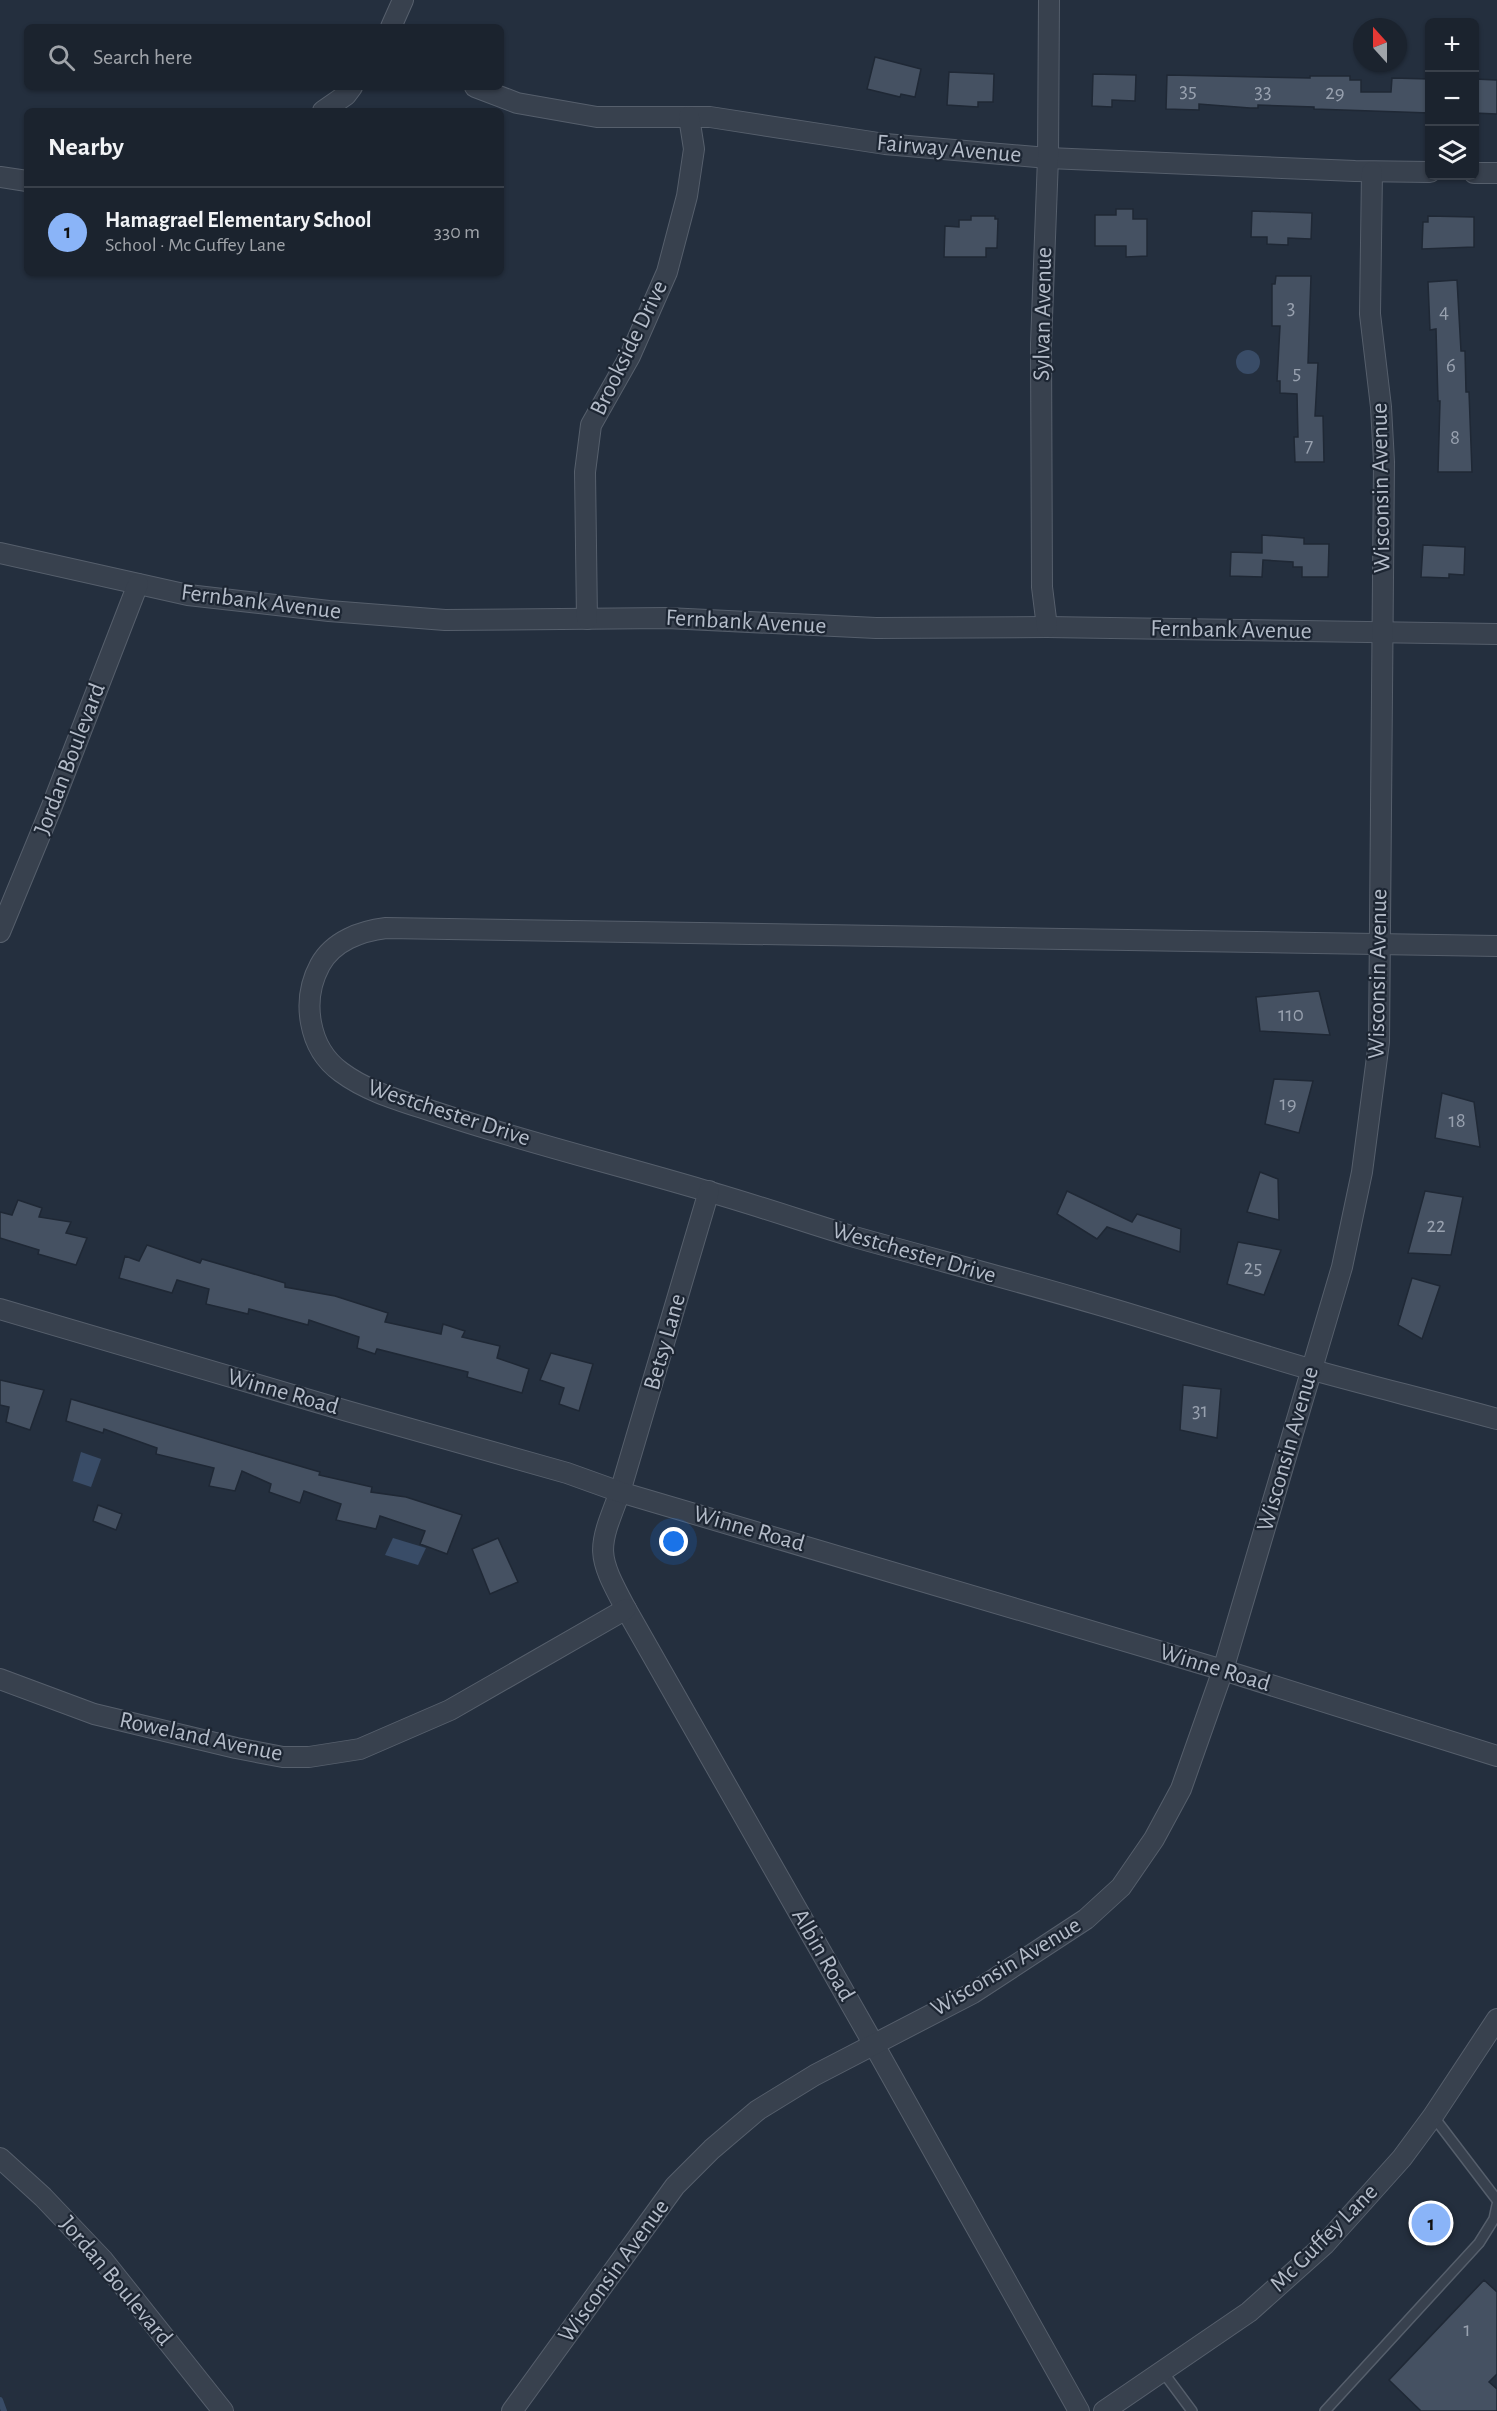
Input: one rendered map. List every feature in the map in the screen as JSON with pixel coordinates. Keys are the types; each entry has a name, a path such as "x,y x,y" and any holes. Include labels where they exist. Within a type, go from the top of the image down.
{"street":[{"path":"392,24 403,0"},
{"name":"Sylvan Avenue","path":"1047,627 1042,587 1041,344 1048,158 1049,0"},
{"path":"327,108 350,90"},
{"name":"Fairway Avenue","path":"483,90 517,103 597,117 710,117 885,144 1048,158 1372,172 1425,172"},
{"name":"Brookside Drive","path":"587,619 585,472 591,425 630,356 667,272 689,184 693,149 688,117"},
{"name":"Wisconsin Avenue","path":"512,2411 675,2186 712,2149 758,2110 873,2043 973,1993 1086,1919 1121,1887 1154,1839 1181,1789 1223,1670 1342,1266 1362,1172 1379,1042 1384,462 1381,407 1370,314 1372,172"},
{"path":"1479,173 1497,173"},
{"path":"0,177 24,181"},
{"name":"Fernbank Avenue","path":"0,553 188,595 329,611 445,620 668,618 876,628 1047,627 1497,634"},
{"name":"Jordan Boulevard","path":"0,932 52,806 138,584"},
{"name":"Westchester Drive","path":"1380,946 386,928 366,931 348,938 328,955 320,965 309,997 309,1012 313,1035 330,1064 354,1081 379,1093 473,1125 709,1191 848,1235 1096,1304 1312,1370 1497,1419"},
{"path":"1380,946 1497,946"},
{"name":"Betsy Lane","path":"621,1492 709,1191"},
{"name":"Winne Road","path":"0,1309 567,1473 621,1492 1223,1670 1497,1756"},
{"name":"Albin Road","path":"621,1492 605,1533 601,1554 608,1574 1079,2411"},
{"name":"Roweland Avenue","path":"0,1678 94,1714 236,1748 283,1757 309,1756 360,1749 450,1710 626,1609"},
{"name":"Mc Guffey Lane","path":"1104,2411 1249,2312 1325,2244 1402,2158 1433,2116 1497,2019"},
{"name":"Jordan Boulevard","path":"0,2158 43,2197 103,2260 223,2411"}],"lane":[{"path":"1433,2116 1497,2200"},
{"path":"1325,2411 1479,2243 1494,2219 1497,2205"},
{"path":"1162,2372 1192,2411"}],"water":[{"path":"1248,350 1257,353 1260,362 1257,371 1248,374 1239,371 1236,362 1239,353"},
{"path":"81,1452 101,1459 91,1487 73,1481"},
{"path":"393,1538 426,1548 418,1565 385,1555"}],"building":[{"path":"875,57 921,69 915,97 901,94 900,97 867,89"},
{"path":"949,72 994,74 993,102 978,102 978,107 947,105"},
{"path":"1093,74 1136,75 1135,101 1112,100 1112,107 1092,106"},
{"path":"1167,75 1310,78 1310,76 1350,76 1350,80 1361,80 1361,92 1391,92 1392,78 1425,79 1425,113 1258,105 1258,108 1250,108 1199,104 1199,110 1166,109"},
{"path":"1479,79 1497,80 1497,114 1479,113"},
{"path":"1116,209 1133,209 1133,219 1147,219 1147,256 1126,257 1126,246 1095,246 1095,215 1116,215"},
{"path":"1252,211 1312,213 1311,239 1288,238 1288,245 1267,244 1267,237 1251,237"},
{"path":"971,216 995,216 995,219 998,219 997,248 986,248 986,257 944,257 945,226 959,227 959,220 971,220"},
{"path":"1428,216 1474,217 1474,247 1422,249 1423,222 1428,222"},
{"path":"1276,276 1311,276 1308,363 1318,363 1315,416 1323,416 1324,462 1295,462 1294,437 1298,437 1297,394 1280,393 1280,381 1277,381 1280,326 1272,326 1272,284 1275,284"},
{"path":"1457,280 1461,351 1465,351 1466,392 1469,392 1472,472 1438,472 1440,401 1438,401 1436,329 1430,330 1428,282"},
{"path":"1262,535 1304,538 1304,544 1329,544 1328,577 1302,577 1302,567 1293,567 1293,562 1263,560 1262,577 1230,576 1231,552 1262,553"},
{"path":"1423,545 1465,547 1464,575 1449,574 1449,578 1421,577"},
{"path":"1319,991 1330,1035 1260,1031 1256,997"},
{"path":"1274,1079 1313,1081 1299,1133 1265,1124"},
{"path":"1442,1093 1474,1102 1480,1147 1435,1138"},
{"path":"1260,1172 1278,1179 1279,1220 1247,1212"},
{"path":"1067,1191 1132,1222 1137,1214 1181,1229 1180,1252 1107,1227 1097,1239 1057,1214"},
{"path":"1425,1191 1463,1197 1451,1255 1408,1253"},
{"path":"18,1200 42,1208 39,1217 71,1222 66,1233 87,1238 76,1265 38,1254 39,1250 0,1238 0,1212 12,1215"},
{"path":"1238,1242 1281,1250 1264,1295 1227,1284"},
{"path":"147,1245 200,1263 202,1259 285,1283 285,1287 335,1296 388,1313 385,1322 441,1334 443,1324 465,1331 462,1337 500,1346 497,1358 529,1369 522,1393 467,1377 468,1372 377,1349 375,1354 357,1348 359,1337 309,1320 308,1325 249,1309 248,1314 206,1304 209,1289 177,1280 172,1293 119,1278 125,1256 139,1261"},
{"path":"1412,1278 1440,1286 1422,1339 1398,1325"},
{"path":"551,1353 593,1364 579,1411 559,1404 564,1388 540,1380"},
{"path":"0,1380 44,1390 30,1430 6,1422 9,1407 0,1405"},
{"path":"1183,1385 1221,1389 1217,1438 1180,1430"},
{"path":"71,1399 320,1472 319,1475 372,1487 371,1492 406,1497 462,1515 447,1554 420,1544 425,1531 380,1516 376,1529 336,1520 341,1504 304,1491 300,1503 269,1492 271,1484 242,1471 235,1491 209,1486 214,1468 156,1454 157,1448 104,1429 103,1433 66,1421"},
{"path":"98,1505 122,1514 116,1530 93,1521"},
{"path":"498,1538 518,1582 490,1594 472,1549"},
{"path":"1484,2280 1497,2292 1497,2374 1489,2382 1497,2389 1497,2411 1421,2411 1389,2380"}],"waterway":[{"path":"0,2400 4,2411"}],"place":[{"name":"Hamagrael Elementary School","path":"1431,2223"}]}
